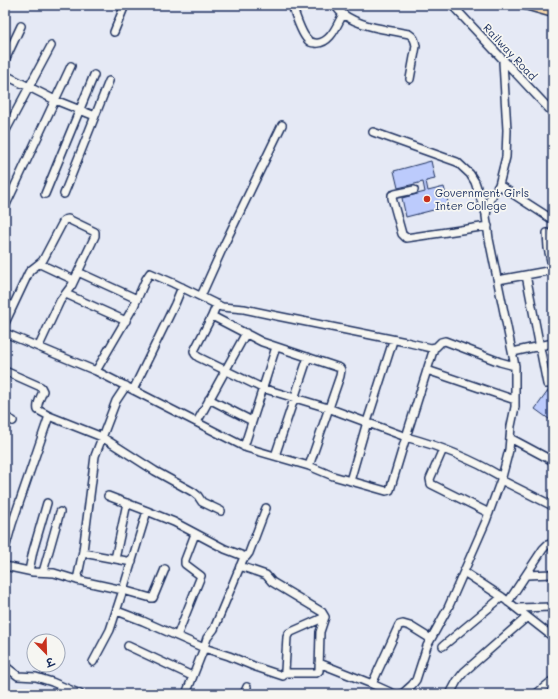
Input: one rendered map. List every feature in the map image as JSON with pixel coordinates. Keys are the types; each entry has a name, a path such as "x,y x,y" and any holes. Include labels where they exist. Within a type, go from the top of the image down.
{"main road":[{"path":"525,5 553,13"}],"street":[{"path":"114,32 125,5"},
{"path":"292,5 306,39 310,43 325,41 332,35 343,14"},
{"path":"335,5 343,14 361,22 409,34 413,37 416,41 416,46 410,79"},
{"name":"Railway Road","path":"452,5 553,114"},
{"path":"5,60 21,26"},
{"path":"5,132 30,88 51,46"},
{"path":"486,216 490,199 499,186 506,157 507,130 504,62"},
{"path":"5,207 71,66"},
{"path":"5,75 55,100 95,116"},
{"path":"45,194 78,110 94,76"},
{"path":"64,194 109,81"},
{"path":"201,296 282,125"},
{"path":"373,132 450,159 463,166 475,182 486,216 515,366 515,400 509,450 502,479 464,572 448,608 431,639 416,680 404,692"},
{"path":"499,186 550,218"},
{"path":"414,190 395,194 392,198 402,234 406,238 488,226"},
{"path":"5,323 29,272 40,264 64,220 68,219 96,233 74,280 60,301 39,346"},
{"path":"498,280 553,270 548,248 547,233"},
{"path":"40,264 74,280"},
{"path":"78,272 137,299"},
{"path":"96,371 126,321 150,273 222,307 244,309 434,348"},
{"path":"526,275 547,384"},
{"path":"133,390 176,304 182,287"},
{"path":"66,294 126,321"},
{"path":"217,304 195,347 195,354 198,357 262,388 328,408 406,437 427,442 486,468 502,479 553,506"},
{"path":"212,316 276,347 338,367 341,370 309,466"},
{"path":"5,333 96,371 244,446 386,492 392,485 434,348 441,342 445,341 500,362 515,366"},
{"path":"197,422 246,333"},
{"path":"513,352 553,343"},
{"path":"350,481 392,344"},
{"path":"244,446 276,347"},
{"path":"275,456 308,357"},
{"path":"427,370 515,400"},
{"path":"5,372 41,387 43,390 37,405 38,410 49,416 102,437 155,471 193,492 202,502 221,511"},
{"path":"77,580 83,553 95,456 116,401 126,386"},
{"path":"209,399 252,421"},
{"path":"5,549 12,524 49,416"},
{"path":"5,417 13,421"},
{"path":"510,438 553,461"},
{"path":"443,449 430,479 431,484 489,513"},
{"path":"108,496 174,522 195,534 244,557"},
{"path":"29,571 47,503"},
{"path":"116,559 127,503"},
{"path":"186,694 208,638 214,629 244,557 247,557 249,553 266,508"},
{"path":"93,662 104,643 117,611 147,511"},
{"path":"43,572 60,512"},
{"path":"177,636 201,576 185,564 185,560 195,534"},
{"path":"508,602 543,549 547,545 553,543"},
{"path":"83,553 132,562"},
{"path":"5,566 29,571 54,573 151,598 153,598 165,569"},
{"path":"240,566 268,576 272,582 322,612 325,617"},
{"path":"464,572 502,596 553,637"},
{"path":"526,575 553,574"},
{"path":"443,646 502,596"},
{"path":"516,608 553,607"},
{"path":"117,611 204,648 281,676 285,673 316,673 319,671 320,632 325,617"},
{"path":"285,673 287,637 289,633 325,617"},
{"path":"450,694 457,680 464,672 528,617"},
{"path":"372,684 400,624 410,626 431,639"},
{"path":"128,646 192,676"},
{"path":"319,662 394,694"},
{"path":"5,666 18,676 36,677 80,694"},
{"path":"536,694 553,680"},
{"path":"244,694 247,687"},
{"path":"404,692 414,694"}],"building":[{"path":"431,161 435,179 426,181 428,191 444,187 449,206 406,217 402,198 425,192 423,182 398,188 394,171"},
{"path":"553,384 553,422 535,409"}],"place":[{"name":"Government Girls Inter College","path":"427,199"}]}
